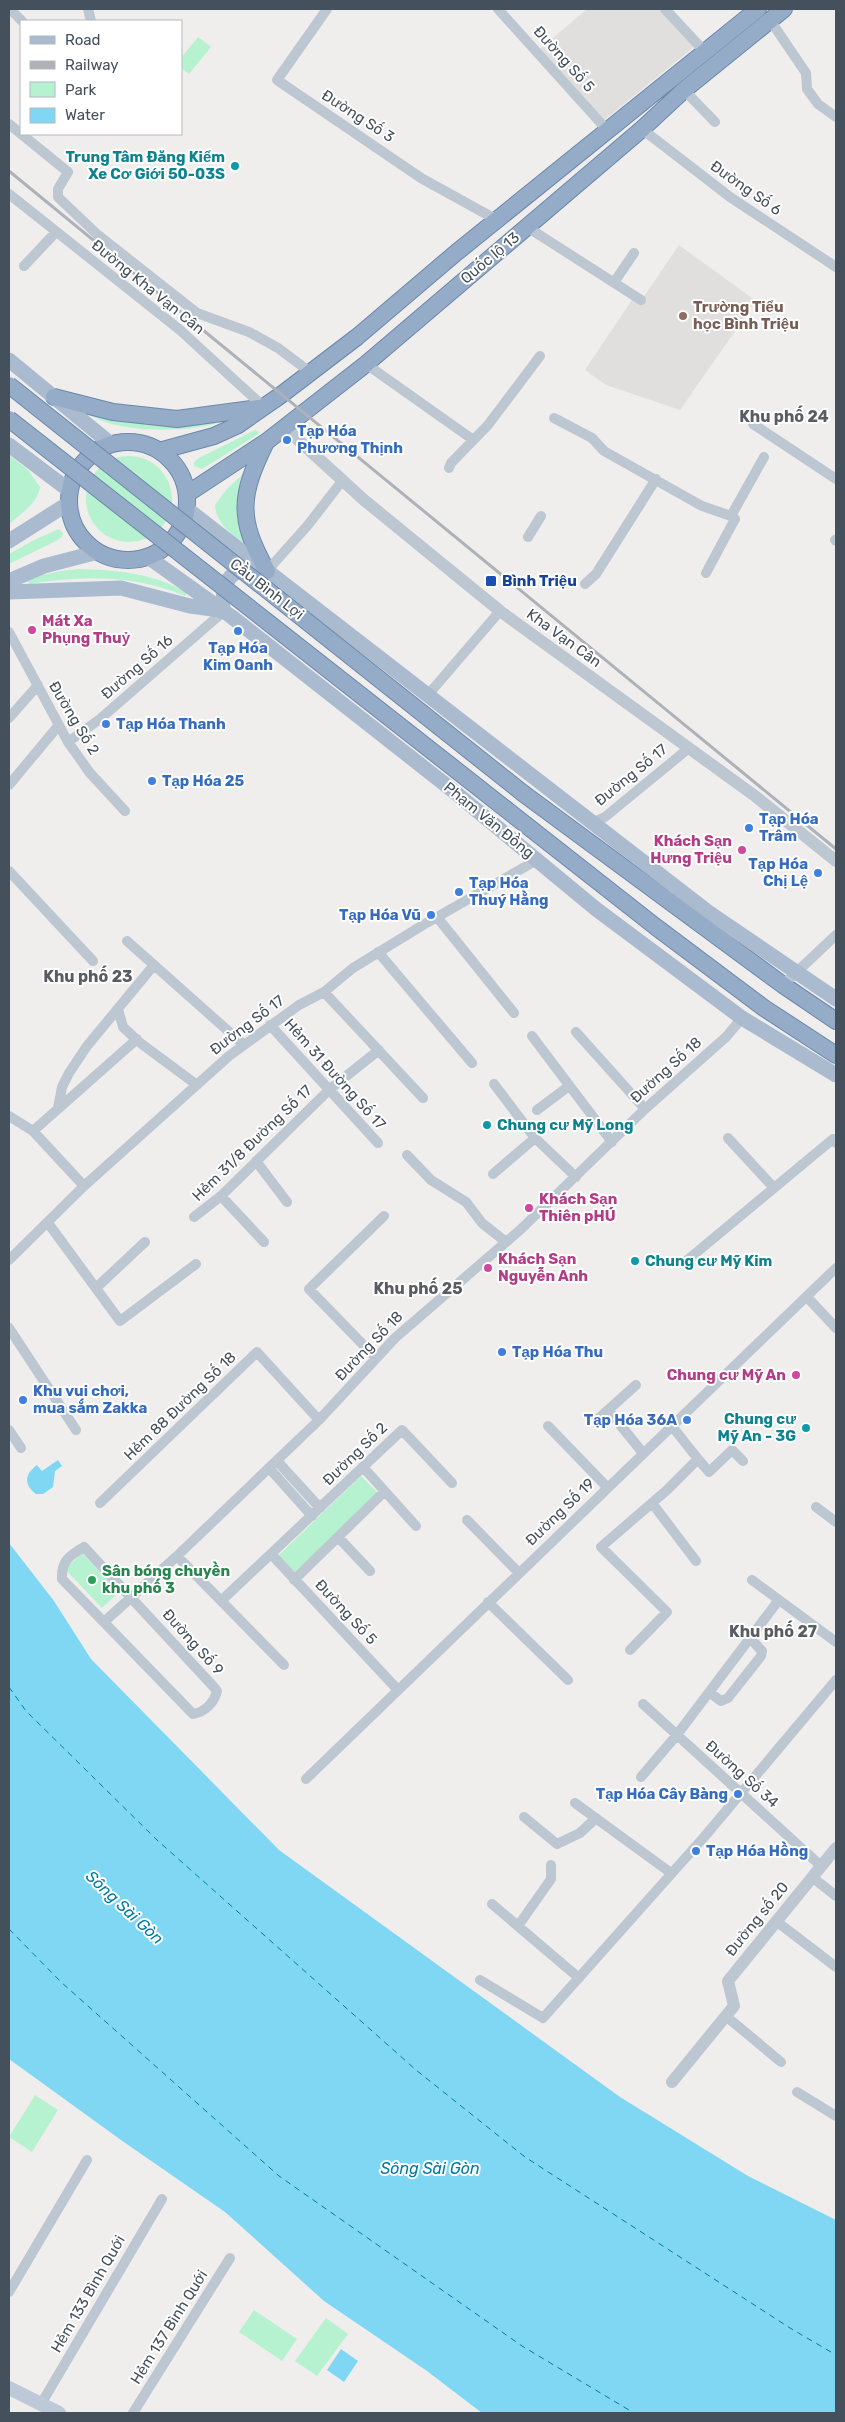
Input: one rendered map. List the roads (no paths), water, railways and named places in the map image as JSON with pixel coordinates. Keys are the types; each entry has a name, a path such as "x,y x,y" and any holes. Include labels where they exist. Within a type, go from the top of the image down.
{"highway":[{"name":"Quốc lộ 13","path":"159,451 214,436 238,425 264,407 357,337 497,220 705,52 764,14 784,9"},
{"name":"Quốc lộ 13","path":"187,502 366,364 642,129 764,14"},
{"name":"Cầu Bình Lợi","path":"9,385 576,834"},
{"path":"54,397 113,412 177,419 264,407"},
{"name":"Cầu Bình Lợi","path":"9,419 508,810"},
{"path":"128,442 144,444 159,451 178,470 187,502 178,533 160,551 148,557 128,560 114,558 98,552 83,539 73,522 70,497 75,476 84,462 96,451 111,444 128,442"},
{"path":"266,442 248,483 245,500 247,526 255,550 267,571"},
{"name":"Phạm Văn Đồng","path":"508,810 764,1008 836,1055"},
{"path":"576,834 783,985 836,1021"}],"main road":[{"path":"9,360 111,444"},
{"path":"9,445 70,497 9,541"},
{"path":"187,502 267,571 591,823 708,912 836,999"},
{"path":"9,580 44,566 98,552"},
{"name":"Phạm Văn Đồng","path":"148,557 222,611 451,788 596,909 742,1018 836,1075"},
{"path":"9,592 121,588 190,606 222,611 223,592 227,580 232,574 247,569 267,571"},
{"path":"576,834 591,823"},
{"path":"537,860 557,849"},
{"path":"9,2388 59,2413"}],"street":[{"path":"10,9 21,20"},
{"name":"Đường Số 3","path":"327,9 277,80 421,178 497,220"},
{"name":"Đường Số 5","path":"498,9 607,130"},
{"path":"665,9 705,52"},
{"path":"764,14 806,73 808,89 818,104 836,118"},
{"path":"684,90 715,122"},
{"path":"9,124 20,133"},
{"name":"Đường Số 6","path":"642,129 730,197 836,267"},
{"path":"23,135 68,172 58,189 58,197 98,235 197,313 249,332 278,348 310,372"},
{"name":"Đường Kha Vạn Cân","path":"9,194 180,330 264,407"},
{"path":"527,227 641,300"},
{"path":"24,266 56,232"},
{"path":"615,282 634,252"},
{"path":"450,468 450,463 488,424 540,356"},
{"path":"366,364 472,439"},
{"path":"554,418 592,438 604,451 702,506 733,517"},
{"path":"753,424 836,480"},
{"name":"Kha Vạn Cân","path":"284,427 342,481 500,611 755,796 836,861"},
{"path":"706,573 764,457"},
{"path":"585,584 596,574 656,479"},
{"path":"267,571 342,481"},
{"path":"528,537 541,516"},
{"name":"Đường Số 16","path":"68,742 100,719 222,611"},
{"path":"427,696 500,611"},
{"name":"Đường Số 2","path":"9,632 68,742 90,773 125,811"},
{"path":"9,718 38,685"},
{"path":"9,785 59,725"},
{"name":"Đường Số 17","path":"591,823 605,817 689,748"},
{"name":"Đường Số 17","path":"9,1260 84,1186 197,1085 270,1025 324,992 353,968 378,952 537,860"},
{"path":"9,871 93,961"},
{"path":"437,917 514,1013"},
{"path":"783,985 836,935"},
{"path":"127,941 244,1045"},
{"path":"378,952 472,1063"},
{"path":"58,1108 62,1087 68,1072 86,1046 154,965"},
{"path":"324,992 423,1098"},
{"path":"118,1009 123,1026 137,1040 197,1085"},
{"name":"Đường Số 18","path":"104,1621 177,1556 277,1461 319,1420 395,1338 506,1242 645,1109 726,1037 742,1018"},
{"name":"Hẻm 31 Đường Số 17","path":"270,1025 378,1143"},
{"path":"576,1032 645,1109"},
{"path":"532,1036 612,1142"},
{"path":"33,1131 137,1040"},
{"name":"Hẻm 31/8 Đường Số 17","path":"194,1217 221,1196 330,1089 378,1050"},
{"path":"494,1084 536,1138 576,1177"},
{"path":"537,1110 569,1086"},
{"path":"9,1116 33,1131 84,1186"},
{"path":"493,1174 536,1138"},
{"path":"728,1138 774,1188"},
{"path":"686,1262 833,1139 836,1142"},
{"path":"407,1155 430,1180 466,1202 482,1223 506,1242"},
{"path":"256,1161 287,1202"},
{"path":"221,1196 264,1242"},
{"path":"376,1358 309,1289 384,1216"},
{"path":"48,1223 120,1321 196,1264"},
{"path":"96,1288 145,1242"},
{"name":"Đường Số 19","path":"306,1779 671,1425 836,1268"},
{"path":"807,1297 836,1328"},
{"path":"9,1328 76,1430"},
{"name":"Hẻm 88 Đường Số 18","path":"100,1503 257,1352 319,1420"},
{"path":"598,1419 636,1385"},
{"path":"609,1410 643,1453"},
{"path":"671,1425 708,1472 732,1450 743,1461"},
{"path":"548,1426 607,1487"},
{"path":"9,1430 20,1448"},
{"name":"Đường Số 2","path":"222,1600 272,1555 402,1430 452,1483"},
{"path":"630,1650 667,1612 601,1547 698,1460"},
{"name":"Đường Số 2","path":"277,1461 316,1512"},
{"path":"363,1467 416,1526"},
{"path":"269,1468 316,1512"},
{"path":"294,1580 384,1492"},
{"path":"652,1503 696,1561"},
{"path":"816,1507 836,1522"},
{"path":"467,1520 519,1572"},
{"path":"338,1537 370,1571"},
{"name":"Đường Số 9","path":"84,1547 132,1597 217,1691 214,1700 200,1713 193,1714 62,1578 62,1569 66,1559 84,1547"},
{"name":"Đường Số 5","path":"272,1555 398,1690"},
{"path":"177,1556 284,1665"},
{"path":"752,1580 836,1642"},
{"path":"641,1777 676,1736 778,1601"},
{"path":"488,1602 568,1680"},
{"path":"709,1692 721,1701 728,1698 755,1663 762,1651 750,1638"},
{"path":"480,1980 543,2018 742,1794 836,1680"},
{"name":"Đường Số 34","path":"643,1704 821,1866"},
{"path":"576,1803 671,1874"},
{"path":"524,1817 557,1844 580,1833 596,1818"},
{"name":"Đường số 20","path":"672,2082 727,2017 734,2006 728,1981 836,1848"},
{"path":"518,1926 550,1879 550,1865"},
{"path":"812,1877 836,1896"},
{"path":"492,1904 579,1978"},
{"path":"776,1921 836,1967"},
{"path":"727,2017 781,2062"},
{"path":"796,2092 836,2116"},
{"path":"9,2292 87,2160"},
{"name":"Hẻm 133 Bình Quới","path":"41,2404 162,2199"},
{"name":"Hẻm 137 Bình Quới","path":"133,2413 230,2258"}],"water":[{"path":"58,1460 62,1466 55,1471 53,1487 43,1494 36,1494 27,1483 28,1475 37,1465 42,1471"},
{"name":"Sông Sài Gòn","path":"9,1543 54,1601 91,1659 279,1850 620,2097 748,2176 836,2220 836,2413 482,2413 427,2371 324,2301 225,2212 9,2059"},
{"path":"341,2349 358,2361 344,2382 327,2370"}],"railway":[{"path":"9,171 836,849"}],"place":[{"name":"Trung Tâm Đăng Kiểm Xe Cơ Giới 50-03S","path":"235,166"},
{"name":"Trường Tiểu học Bình Triệu","path":"683,316"},
{"name":"Tạp Hóa Phương Thịnh","path":"287,440"},
{"name":"Bình Triệu","path":"491,581"},
{"name":"Mát Xa Phụng Thuỷ","path":"32,630"},
{"name":"Tạp Hóa Kim Oanh","path":"238,631"},
{"name":"Tạp Hóa Thanh","path":"106,724"},
{"name":"Tạp Hóa 25","path":"152,781"},
{"name":"Tạp Hóa Trâm","path":"749,828"},
{"name":"Khách Sạn Hưng Triệu","path":"742,850"},
{"name":"Tạp Hóa Chị Lệ","path":"818,873"},
{"name":"Tạp Hóa Thuý Hằng","path":"459,892"},
{"name":"Tạp Hóa Vũ","path":"431,915"},
{"name":"Chung cư Mỹ Long","path":"487,1125"},
{"name":"Khách Sạn Thiên pHÚ","path":"529,1208"},
{"name":"Chung cư Mỹ Kim","path":"635,1261"},
{"name":"Khách Sạn Nguyễn Anh","path":"488,1268"},
{"name":"Tạp Hóa Thu","path":"502,1352"},
{"name":"Chung cư Mỹ An","path":"796,1375"},
{"name":"Khu vui chơi, mua sắm Zakka","path":"23,1400"},
{"name":"Tạp Hóa 36A","path":"687,1420"},
{"name":"Chung cư Mỹ An - 3G","path":"806,1428"},
{"name":"Sân bóng chuyền khu phố 3","path":"92,1580"},
{"name":"Tạp Hóa Cây Bàng","path":"738,1794"},
{"name":"Tạp Hóa Hồng","path":"696,1851"}],"district":[{"name":"Khu phố 24","path":"784,416"},
{"name":"Khu phố 23","path":"88,976"},
{"name":"Khu phố 25","path":"418,1288"},
{"name":"Khu phố 27","path":"773,1631"}]}
